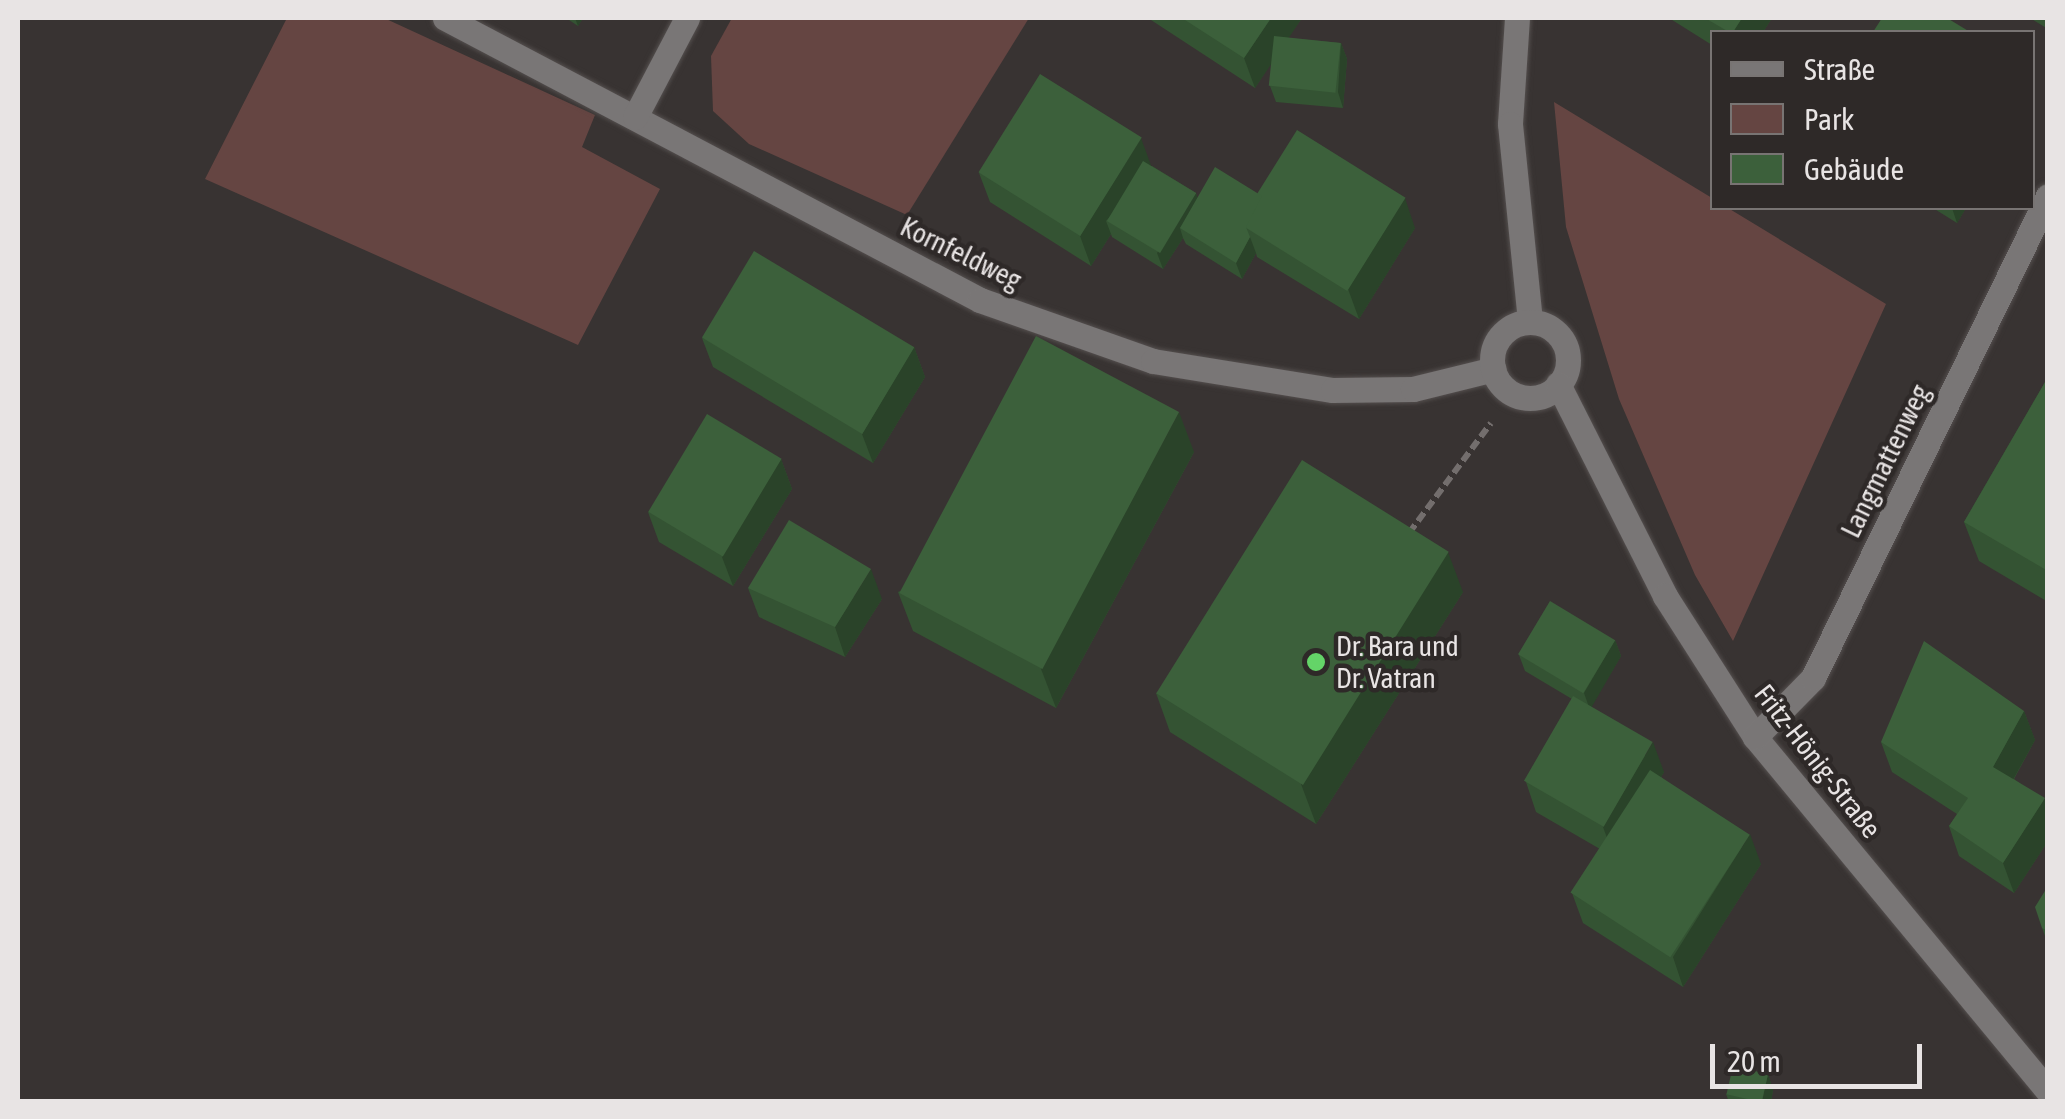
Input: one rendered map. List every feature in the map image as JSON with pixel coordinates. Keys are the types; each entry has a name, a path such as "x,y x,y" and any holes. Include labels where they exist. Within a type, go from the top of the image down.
{"street":[{"name":"Kornfeldweg","path":"445,18 980,300 1153,361 1333,390 1413,390 1494,369"},
{"path":"635,117 687,18"},
{"path":"1517,18 1510,124 1530,322"},
{"name":"Langmattenweg","path":"1755,738 1813,678 2048,196"},
{"path":"1530,322 1563,339 1568,363 1558,384 1537,397 1513,394 1494,369 1498,338 1530,322"},
{"name":"Fritz-Hönig-Straße","path":"1558,384 1665,596 1755,738 2048,1090"}],"path":[{"path":"1396,550 1513,394"}],"green space":[{"path":"287,18 384,18 595,115 582,147 660,189 578,345 205,179"},
{"path":"732,18 1029,18 907,215 749,144 713,111 711,56"},
{"path":"1554,102 1710,197 1710,210 1731,210 1886,304 1733,641 1695,575 1619,399 1566,227"}],"building":[{"path":"1182,18 1271,18 1244,58"},
{"path":"1705,18 1742,18 1734,30 1726,30"},
{"path":"1882,18 1947,18 1967,30 1874,30"},
{"path":"1274,36 1341,43 1335,93 1269,86"},
{"path":"1040,74 1142,138 1080,236 979,172"},
{"path":"1297,130 1406,198 1347,291 1239,223"},
{"path":"1143,161 1196,193 1160,253 1107,221"},
{"path":"1215,167 1262,196 1246,227 1250,237 1236,263 1180,228"},
{"path":"754,251 914,347 862,434 702,338"},
{"path":"1036,336 1179,412 1042,669 899,593"},
{"path":"2048,377 2048,571 1964,522"},
{"path":"707,414 782,459 723,557 648,512"},
{"name":"Dr. Bara und Dr. Vatran","path":"1302,460 1449,552 1303,785 1156,693"},
{"path":"789,520 871,569 835,627 748,588"},
{"path":"1550,601 1615,640 1583,693 1518,654"},
{"path":"1924,641 2024,711 1993,767 2045,798 2003,863 1949,826 1968,798 1881,742"},
{"path":"1573,696 1653,742 1604,827 1524,781"},
{"path":"1650,770 1750,835 1670,957 1570,892"},
{"path":"2048,886 2048,931 2042,928 2035,907"},
{"path":"1733,1066 1768,1074 1762,1102 1726,1094"}],"place":[{"name":"Dr. Bara und Dr. Vatran","path":"1316,662"}]}
